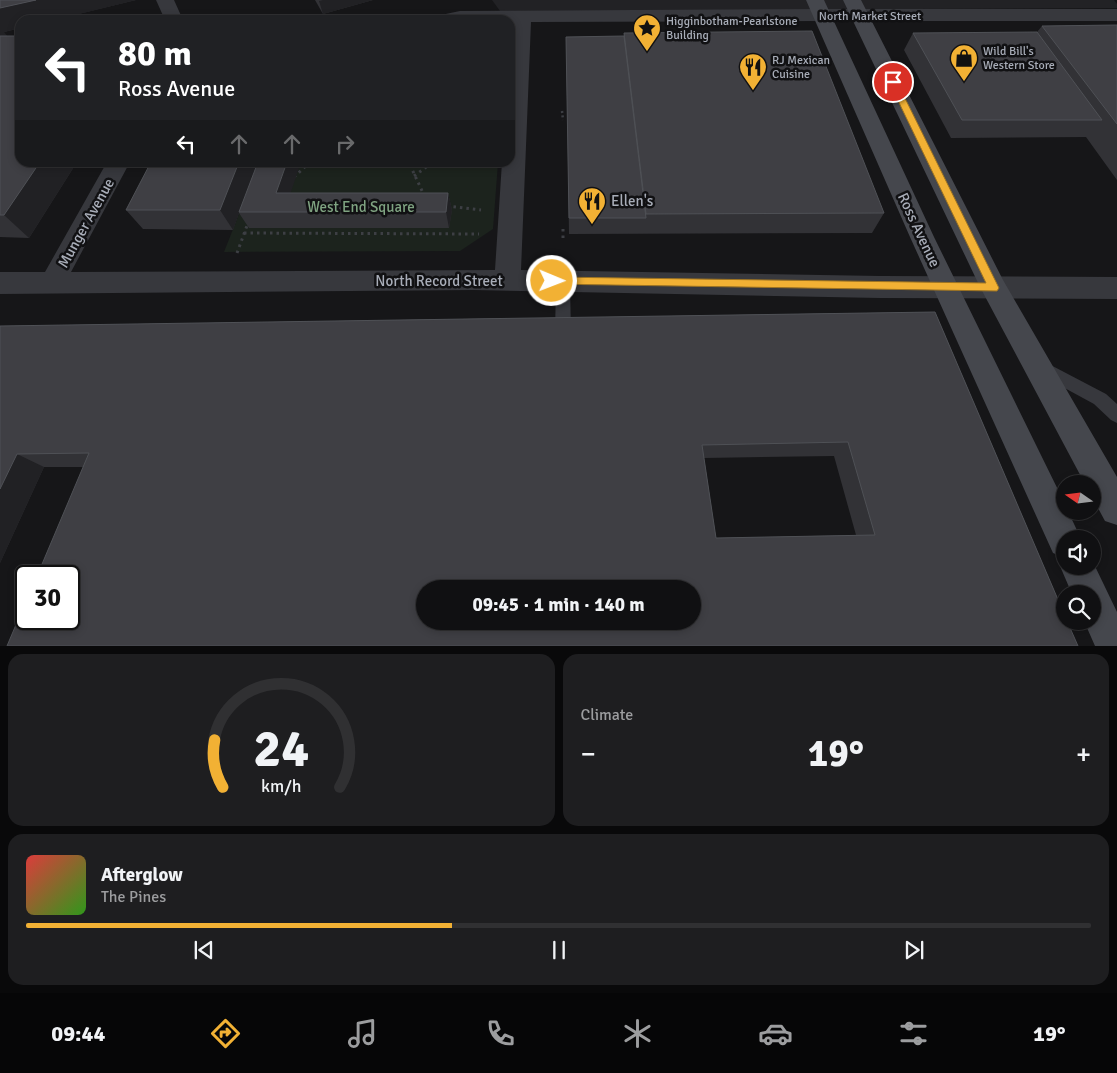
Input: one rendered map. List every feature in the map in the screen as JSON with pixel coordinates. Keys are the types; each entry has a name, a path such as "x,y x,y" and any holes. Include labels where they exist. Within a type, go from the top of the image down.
{"main road":[{"name":"Ross Avenue","path":"818,8 1060,530"},
{"path":"856,8 993,288 1117,509"},
{"path":"1101,618 1114,646"}],"street":[{"path":"165,0 172,15"},
{"name":"North Market Street","path":"515,16 818,8 1117,15"},
{"name":"North Market Street","path":"454,12 495,15"},
{"path":"515,140 522,17"},
{"name":"Munger Avenue","path":"52,283 116,167"},
{"path":"507,281 513,167"},
{"name":"North Record Street","path":"0,283 507,281 880,287 1117,288"}],"lane":[{"path":"563,282 563,335"},
{"path":"1036,365 1100,398 1117,415"}],"path":[{"path":"562,112 563,120"},
{"path":"291,182 305,167"},
{"path":"410,167 421,193 426,196"},
{"path":"414,176 427,167"},
{"path":"446,206 481,210"},
{"path":"236,255 250,218"},
{"path":"563,228 563,241"},
{"path":"244,234 479,234"}],"shaded area":[{"path":"492,0 1114,0 1117,8 500,11"}],"green space":[{"name":"West End Square","path":"257,167 498,167 493,229 460,251 224,252"}],"building":[{"path":"0,0 36,0 0,8"},
{"path":"1117,25 1117,124 1042,26"},
{"path":"812,31 884,213 646,214 624,33"},
{"path":"1037,32 1102,120 962,120 913,33"},
{"path":"0,36 15,36 15,167 37,167 4,215 0,215"},
{"path":"624,36 646,218 569,218 566,37"},
{"path":"148,167 237,167 220,210 126,210"},
{"path":"256,167 285,167 276,193 448,193 446,212 239,212"},
{"path":"935,312 1056,595 1056,630 1071,630 1078,646 7,646 15,627 15,630 80,630 80,565 42,565 89,453 17,454 0,489 0,326","holes":["848,442 875,535 716,538 702,445"]}],"place":[{"name":"Higginbotham-Pearlstone Building","path":"647,52"},
{"name":"Wild Bill's Western Store","path":"964,82"},
{"name":"RJ Mexican Cuisine","path":"753,91"},
{"name":"Ellen's","path":"592,225"}],"route":[{"path":"552,281 993,288 893,82"}]}
